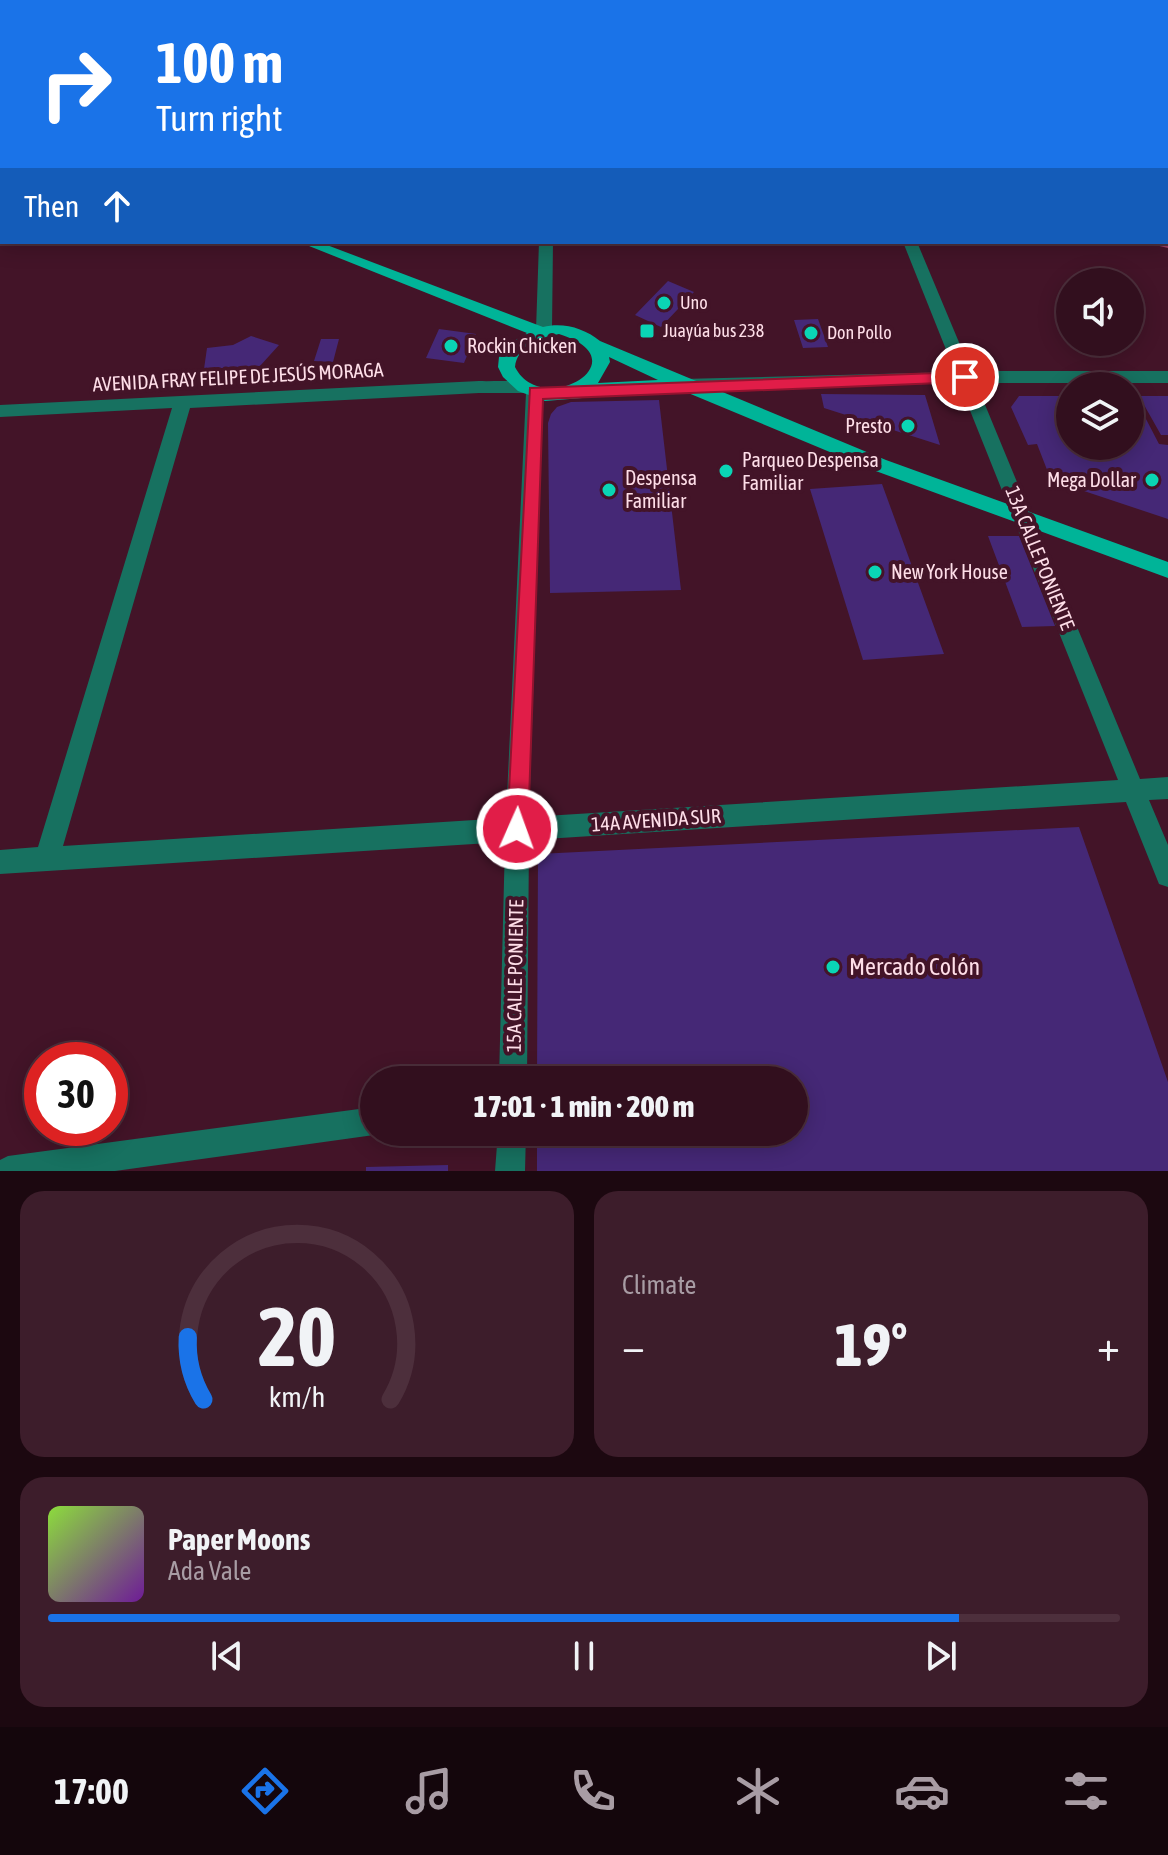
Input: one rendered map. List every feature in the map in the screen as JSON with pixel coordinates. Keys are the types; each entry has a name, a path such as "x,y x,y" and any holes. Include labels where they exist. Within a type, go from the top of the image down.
{"main road":[{"path":"311,244 541,331 575,331 598,346 682,385 1025,520 1168,570"},
{"path":"481,310 514,346"},
{"path":"541,331 514,346 507,364 510,373 530,390 550,394 682,385"},
{"path":"579,390 599,375 603,365 598,346"}],"street":[{"path":"541,331 546,244"},
{"name":"13A CALLE PONIENTE","path":"911,244 1168,875"},
{"path":"479,387 507,364"},
{"path":"682,385 965,377 1168,377"},
{"name":"AVENIDA FRAY FELIPE DE JESÚS MORAGA","path":"0,411 479,387 530,390"},
{"name":"15A CALLE PONIENTE","path":"513,1066 530,390"},
{"path":"47,859 183,401"},
{"name":"14A AVENIDA SUR","path":"0,862 1168,788"},
{"path":"8,1171 360,1123"},
{"path":"510,1171 511,1146"}],"building":[{"name":"Uno","path":"668,281 694,292 661,327 635,315"},
{"name":"Don Pollo","path":"818,319 828,347 803,348 794,320"},
{"name":"Rockin Chicken","path":"439,329 476,334 464,363 426,358"},
{"path":"251,336 279,345 260,366 204,369 207,348 233,345"},
{"path":"321,339 339,339 333,362 314,361"},
{"name":"Presto","path":"821,394 925,395 940,445 824,408"},
{"path":"1019,396 1056,396 1056,460 1144,460 1144,415 1159,444 1168,445 1168,519 1051,480 1037,444 1028,445 1011,407"},
{"path":"1144,396 1168,396 1168,435 1161,435 1144,405"},
{"name":"Despensa Familiar","path":"659,400 681,590 550,593 548,423 551,414 557,407 571,402"},
{"name":"New York House","path":"882,484 944,654 863,660 810,489"},
{"path":"988,536 1019,536 1055,626 1022,627"},
{"name":"Mercado Colón","path":"1079,827 1168,1082 1168,1171 537,1171 537,1146 808,1146 808,1066 537,1066 538,854"},
{"path":"448,1165 448,1171 366,1171 366,1167"}],"waterway":[{"path":"1161,244 1168,246"}],"place":[{"name":"Uno","path":"664,303"},
{"name":"Juayúa bus 238","path":"647,331"},
{"name":"Don Pollo","path":"811,333"},
{"name":"Rockin Chicken","path":"451,346"},
{"name":"Presto","path":"908,426"},
{"name":"Parqueo Despensa Familiar","path":"726,471"},
{"name":"Mega Dollar","path":"1152,480"},
{"name":"Despensa Familiar","path":"609,490"},
{"name":"New York House","path":"875,572"},
{"name":"Mercado Colón","path":"833,967"}],"route":[{"path":"517,829 535,392 565,394 579,390 682,385 965,377"}]}
